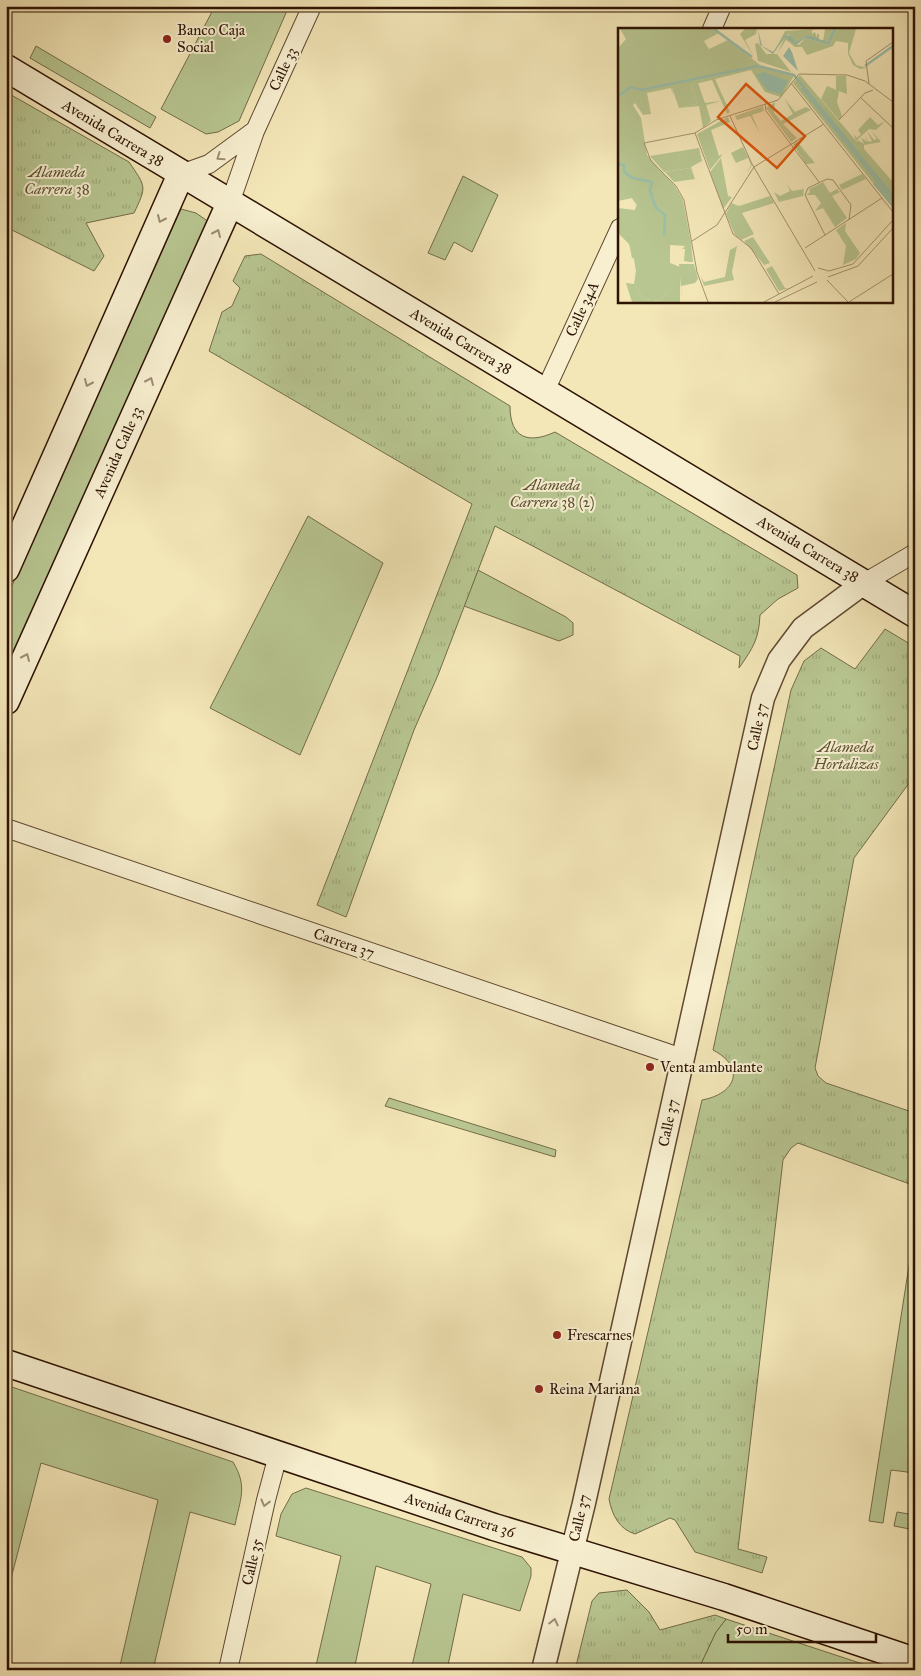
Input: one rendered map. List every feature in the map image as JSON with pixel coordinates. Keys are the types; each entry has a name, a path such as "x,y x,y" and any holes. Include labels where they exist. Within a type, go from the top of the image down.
{"main road":[{"name":"Avenida Carrera 38","path":"6,68 915,614"},
{"path":"6,569 181,174"},
{"name":"Avenida Calle 33","path":"6,701 230,203"},
{"name":"Avenida Carrera 36","path":"6,1363 278,1456 494,1527 724,1597 915,1661"}],"street":[{"name":"Calle 33","path":"230,203 254,131 312,6"},
{"path":"712,28 722,6"},
{"name":"Calle 33","path":"181,174 209,164 254,131"},
{"name":"Calle 34A","path":"545,391 618,232"},
{"path":"864,583 915,553"},
{"name":"Calle 37","path":"543,1670 648,1215 763,698 779,660 803,628 864,583"},
{"name":"Carrera 37","path":"6,828 682,1058"},
{"name":"Calle 35","path":"228,1670 266,1500 278,1456"}],"green space":[{"path":"215,6 289,6 239,121 218,132 206,134 161,109"},
{"path":"36,46 156,117 150,128 30,58"},
{"name":"Alameda Carrera 38","path":"6,92 129,162 139,177 143,192 134,213 86,223 104,256 94,271 6,227"},
{"path":"463,176 498,195 472,252 454,242 445,260 428,253"},
{"path":"181,209 196,213 209,222 6,674 6,599"},
{"name":"Alameda Carrera 38 (2)","path":"261,254 510,406 513,426 523,436 537,438 555,432 797,575 798,588 778,599 760,615 754,643 739,668 740,656 495,526 438,675 414,730 346,917 317,905 472,504 209,351 222,312 232,306 240,288 233,281 245,256"},
{"path":"308,516 383,563 300,755 210,708"},
{"path":"478,570 566,617 573,623 573,635 559,641 464,606"},
{"name":"Alameda Hortalizas","path":"885,629 915,647 915,775 854,858 815,1068 818,1076 826,1083 915,1113 915,1186 798,1143 791,1148 783,1160 738,1549 767,1557 762,1573 695,1552 675,1520 670,1518 635,1534 629,1532 617,1521 609,1499 702,1100 722,1092 733,1080 733,1072 730,1065 724,1057 713,1050 791,690 804,661 821,648 855,669"},
{"path":"389,1098 556,1150 555,1157 385,1106"},
{"path":"913,1240 915,1241 915,1473 891,1470 883,1523 869,1521"},
{"path":"6,1385 233,1462 238,1471 242,1493 235,1525 190,1512 153,1670 119,1670 158,1500 41,1463 6,1598"},
{"path":"306,1488 522,1557 531,1568 531,1576 520,1611 463,1594 447,1670 411,1670 431,1584 376,1566 354,1670 315,1670 341,1556 276,1536 281,1514 292,1494"},
{"path":"897,1512 915,1515 915,1530 894,1526"},
{"path":"627,1590 649,1612 660,1630 715,1615 726,1619 716,1632 698,1670 575,1670 592,1601 599,1593"},
{"path":"726,1619 881,1670 698,1670 716,1632"}],"place":[{"name":"Banco Caja Social","path":"167,39"},
{"name":"Venta ambulante","path":"650,1067"},
{"name":"Frescarnes","path":"557,1335"},
{"name":"Reina Mariana","path":"539,1389"}]}
